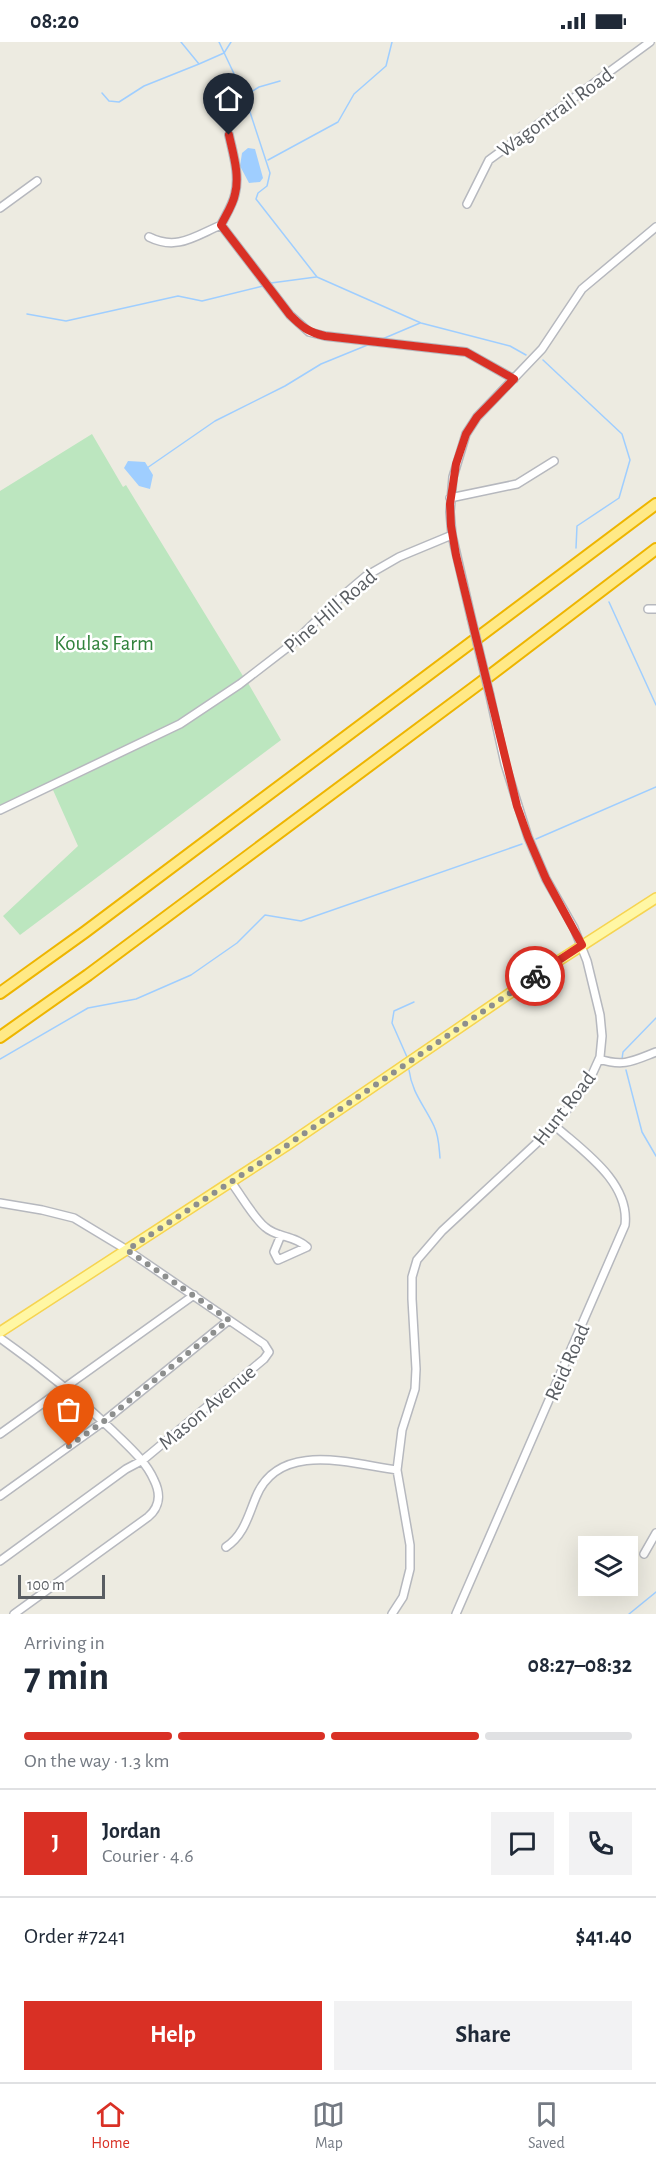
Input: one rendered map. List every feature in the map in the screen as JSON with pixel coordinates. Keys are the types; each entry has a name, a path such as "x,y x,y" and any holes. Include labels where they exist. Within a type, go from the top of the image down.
{"highway":[{"path":"0,993 85,932 656,504"},
{"path":"0,1037 107,962 656,549"}],"main road":[{"path":"0,1332 231,1182 582,945 656,898"}],"street":[{"name":"Wagontrail Road","path":"467,204 489,160 650,42"},
{"path":"149,237 161,243 180,243 221,225 235,196 237,185 229,135"},
{"path":"0,208 37,181"},
{"path":"221,225 290,315 309,332 325,336 466,352 514,379"},
{"path":"452,535 450,498 456,464 466,434 477,417 548,342 582,289 656,226"},
{"path":"450,498 517,484 554,462"},
{"name":"Hunt Road","path":"392,1614 399,1605 406,1588 410,1557 397,1470 402,1430 415,1389 416,1354 412,1277 417,1260 442,1231 555,1126 590,1078 599,1059 602,1036 600,1015 582,945 546,879 528,837 512,790 452,535"},
{"name":"Pine Hill Road","path":"0,810 180,724 268,664 366,576 399,557 452,535"},
{"path":"599,1059 614,1064 626,1064 656,1052"},
{"name":"Reid Road","path":"456,1614 625,1225 627,1213 622,1197 612,1181 593,1160 555,1126"},
{"path":"231,1182 265,1227 298,1239 307,1247 278,1260 274,1252 281,1234"},
{"name":"Mason Avenue","path":"0,1203 74,1218 194,1295 267,1347 269,1352 267,1357 142,1460 126,1469 0,1561"},
{"path":"0,1434 194,1295"},
{"path":"0,1496 103,1422 229,1320"},
{"path":"0,1338 65,1387 142,1460 155,1481 159,1494 159,1501 153,1513 14,1614"},
{"path":"226,1547 242,1532 265,1480 291,1463 308,1459 397,1470"},
{"path":"644,1554 656,1533"}],"green space":[{"name":"Koulas Farm","path":"92,434 123,487 126,485 243,676 167,727 0,805 0,491"},
{"path":"248,683 281,740 20,935 3,916 78,846 53,790 173,732"}],"water":[{"path":"248,148 255,149 263,178 260,182 249,183 240,166 242,153"},
{"path":"128,461 145,462 153,475 150,489 139,486 124,468"}],"waterway":[{"path":"181,42 199,64 224,53 231,42"},
{"path":"219,42 245,97 270,173 267,186 258,193 256,199 317,277 421,323 510,346 526,355"},
{"path":"268,160 338,122 354,94 386,66 392,42"},
{"path":"102,93 109,101 119,102 144,86 199,64"},
{"path":"245,96 259,87 280,81"},
{"path":"271,283 316,277"},
{"path":"27,314 66,321 178,296 202,301 263,286"},
{"path":"380,340 420,323"},
{"path":"147,468 215,421 285,386 321,364 370,344"},
{"path":"543,360 622,434 630,460 619,498 577,526 576,548"},
{"path":"609,602 656,705"},
{"path":"536,839 656,787"},
{"path":"0,1059 88,1008 136,999 191,975 237,943 265,915 301,921 522,844"},
{"path":"407,1057 392,1023 394,1011 414,1002"},
{"path":"622,1059 623,1052 656,1018"},
{"path":"409,1070 416,1092 436,1130 440,1158"},
{"path":"626,1070 642,1132 656,1156"},
{"path":"629,1614 656,1592"}],"way so far":[{"path":"69,1446 103,1422 229,1320 127,1250 286,1146 535,976"}],"route":[{"path":"229,135 237,185 235,196 221,225 300,326 309,332 325,336 466,352 514,379 477,417 466,434 453,477 450,512 456,555 517,806 546,879 582,945 535,976"}]}
